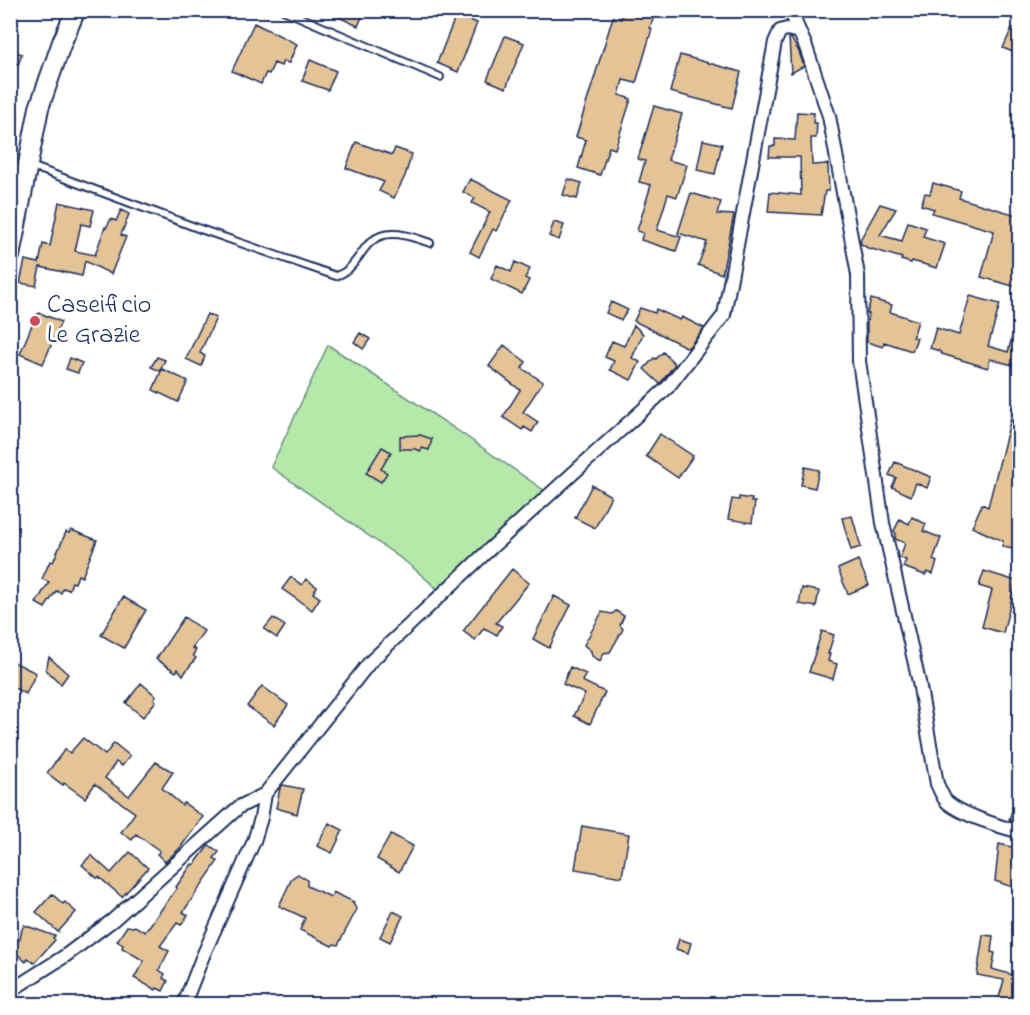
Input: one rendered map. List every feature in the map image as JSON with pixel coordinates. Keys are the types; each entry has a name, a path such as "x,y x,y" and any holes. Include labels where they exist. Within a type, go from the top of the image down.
{"street":[{"path":"10,256 39,108 76,10"},
{"path":"790,10 829,116 838,161 858,275 859,361 883,523 920,682 937,784 944,799 952,806 980,819 1020,832"},
{"path":"10,991 65,956 113,920 239,807 265,794 370,662 668,387 724,315 775,42 780,30 799,32"},
{"path":"184,1005 202,958 254,841 265,794"}],"lane":[{"path":"283,10 440,77"},
{"path":"27,165 336,276 352,267 370,242 380,236 402,234 430,243"}],"green space":[{"path":"328,345 548,493 442,590 271,467"}],"building":[{"path":"323,10 365,10 358,26"},
{"path":"624,10 656,10 636,83 623,80 619,95 631,99 615,149 609,147 600,175 578,168 586,140 576,137 613,17 621,19"},
{"path":"456,15 477,23 458,72 437,63"},
{"path":"254,23 297,44 289,63 283,61 281,66 274,63 261,84 232,71"},
{"path":"1012,28 1020,31 1020,55 1003,48"},
{"path":"505,36 524,43 506,88 487,80"},
{"path":"789,38 799,52 804,66 791,73"},
{"path":"10,50 22,54 12,82 10,82"},
{"path":"680,55 741,72 732,108 670,92"},
{"path":"310,60 336,71 328,90 302,81"},
{"path":"654,106 682,114 668,160 687,165 677,197 668,194 657,230 681,237 676,251 641,240 643,233 637,231 651,185 639,182 645,161 638,159"},
{"path":"797,112 814,113 813,123 817,123 816,138 811,138 812,165 828,164 829,191 825,191 821,215 768,212 770,192 801,195 800,157 769,157 770,146 775,146 775,139 795,140"},
{"path":"703,140 722,144 715,174 697,170"},
{"path":"356,142 392,155 395,148 412,154 405,176 394,198 379,191 384,182 346,168"},
{"path":"470,179 512,200 496,231 493,229 479,257 470,252 490,212 472,203 475,198 463,192"},
{"path":"568,179 582,183 577,199 563,195"},
{"path":"933,183 961,191 959,198 1020,216 1020,288 981,277 994,231 932,213 934,209 921,205 925,193 930,194"},
{"path":"691,193 721,202 717,214 734,215 722,274 698,265 707,242 678,233"},
{"path":"59,202 94,210 90,226 81,224 75,251 95,255 105,227 111,219 116,221 121,210 129,214 121,235 126,237 111,274 85,261 82,276 40,267 36,286 20,283 25,260 39,263 43,244 50,246"},
{"path":"880,204 896,209 880,235 902,241 908,222 926,228 923,237 945,244 937,268 901,260 902,258 871,250 861,244 860,240"},
{"path":"554,222 564,225 559,240 549,236"},
{"path":"515,262 530,269 525,278 529,280 522,294 491,279 497,265 511,272"},
{"path":"970,296 1000,304 988,346 1008,352 1016,322 1020,323 1020,367 990,359 988,368 930,348 936,328 959,335"},
{"path":"871,299 892,305 890,312 918,321 913,337 917,338 912,351 884,342 883,347 867,342 869,314 867,313"},
{"path":"611,302 628,310 621,320 606,313"},
{"path":"640,308 655,313 656,309 680,320 682,317 704,328 688,348 634,321"},
{"path":"40,313 61,322 43,364 20,354 36,315"},
{"path":"207,314 216,318 200,353 205,356 201,366 186,359"},
{"path":"634,325 643,334 632,358 640,362 631,380 610,370 614,361 605,357 612,341 624,346"},
{"path":"360,333 370,339 363,349 354,342"},
{"path":"504,345 526,362 522,368 543,382 523,412 538,422 532,432 524,427 522,430 503,417 520,390 489,366"},
{"path":"663,352 675,364 660,384 644,369"},
{"path":"157,357 165,360 160,371 151,367"},
{"path":"70,358 82,363 78,373 66,369"},
{"path":"162,369 188,381 178,402 153,390"},
{"path":"1016,398 1020,398 1020,550 1002,547 1003,541 972,527 982,504 988,507"},
{"path":"660,434 693,456 678,478 646,456"},
{"path":"420,435 432,439 429,450 400,449 400,436"},
{"path":"382,447 391,452 381,469 387,473 381,482 366,473"},
{"path":"895,462 931,477 927,488 916,483 911,496 892,487 896,478 889,475"},
{"path":"805,467 819,470 815,488 801,485"},
{"path":"592,485 611,496 595,528 575,518"},
{"path":"739,497 752,499 751,502 755,502 752,523 728,519 732,499 739,500"},
{"path":"852,516 861,547 851,550 842,518"},
{"path":"912,517 926,524 923,531 941,538 933,560 937,562 933,574 927,572 925,575 903,567 906,560 900,558 905,543 895,539 894,531 900,519 909,524"},
{"path":"71,530 97,540 82,577 78,575 69,590 63,588 61,593 56,591 45,608 36,603 49,582 42,579 50,561 53,562 66,532 69,533"},
{"path":"858,560 869,585 848,594 838,569"},
{"path":"512,569 529,583 496,623 502,626 497,635 484,628 475,640 463,631"},
{"path":"984,571 1016,581 1003,633 982,627 992,590 979,586"},
{"path":"291,577 302,585 306,579 317,587 313,593 320,598 312,610 282,589"},
{"path":"802,588 819,591 816,607 799,604"},
{"path":"554,596 571,605 549,648 533,639"},
{"path":"123,597 146,610 124,648 101,635"},
{"path":"616,611 624,616 620,625 623,629 610,652 604,653 600,661 592,656 591,651 584,645 602,612 612,614"},
{"path":"184,617 204,631 192,648 196,650 193,655 196,658 183,675 178,669 176,672 156,659"},
{"path":"273,618 285,626 277,638 264,629"},
{"path":"822,631 834,635 828,654 830,654 828,661 837,664 833,679 809,672"},
{"path":"49,657 68,674 61,684 46,670"},
{"path":"10,660 36,673 26,694 10,686"},
{"path":"570,667 586,674 582,681 605,692 590,724 574,716 585,694 563,684"},
{"path":"141,683 156,696 154,699 156,701 143,717 126,703"},
{"path":"262,686 288,705 274,725 247,706"},
{"path":"83,738 105,755 114,743 130,756 122,766 116,762 105,778 129,796 156,762 173,772 162,788 182,805 184,803 203,817 180,848 165,862 157,854 160,851 136,834 132,840 121,832 135,813 95,784 85,798 47,773 65,749 70,753"},
{"path":"283,785 303,789 297,814 276,808 280,788"},
{"path":"1017,795 1020,796 1020,823 1009,820"},
{"path":"329,823 343,830 332,853 317,846"},
{"path":"582,826 629,834 622,877 575,869"},
{"path":"391,834 413,846 399,872 377,859"},
{"path":"999,844 1020,849 1015,888 995,881"},
{"path":"209,845 219,852 214,858 218,861 183,912 188,915 181,925 177,923 160,946 169,951 159,970 165,974 163,978 168,981 163,991 157,988 156,990 134,978 144,961 122,948 123,945 117,941 127,926 135,926 145,932 192,864 194,865"},
{"path":"130,852 148,868 122,897 82,865 91,855 111,873"},
{"path":"298,874 307,880 307,886 331,897 333,892 354,902 357,909 338,945 332,946 300,930 305,918 279,906 292,878"},
{"path":"52,894 76,912 58,932 36,912"},
{"path":"393,911 403,916 390,942 380,937"},
{"path":"24,925 55,936 53,938 55,940 34,963 28,958 26,962 11,948 20,939"},
{"path":"983,935 993,936 991,952 995,953 992,969 1020,977 1020,997 1014,995 1011,1005 997,1005 1004,980 977,975"},
{"path":"679,939 691,943 688,953 676,949"}],"place":[{"name":"Caseificio Le Grazie","path":"35,321"}]}
